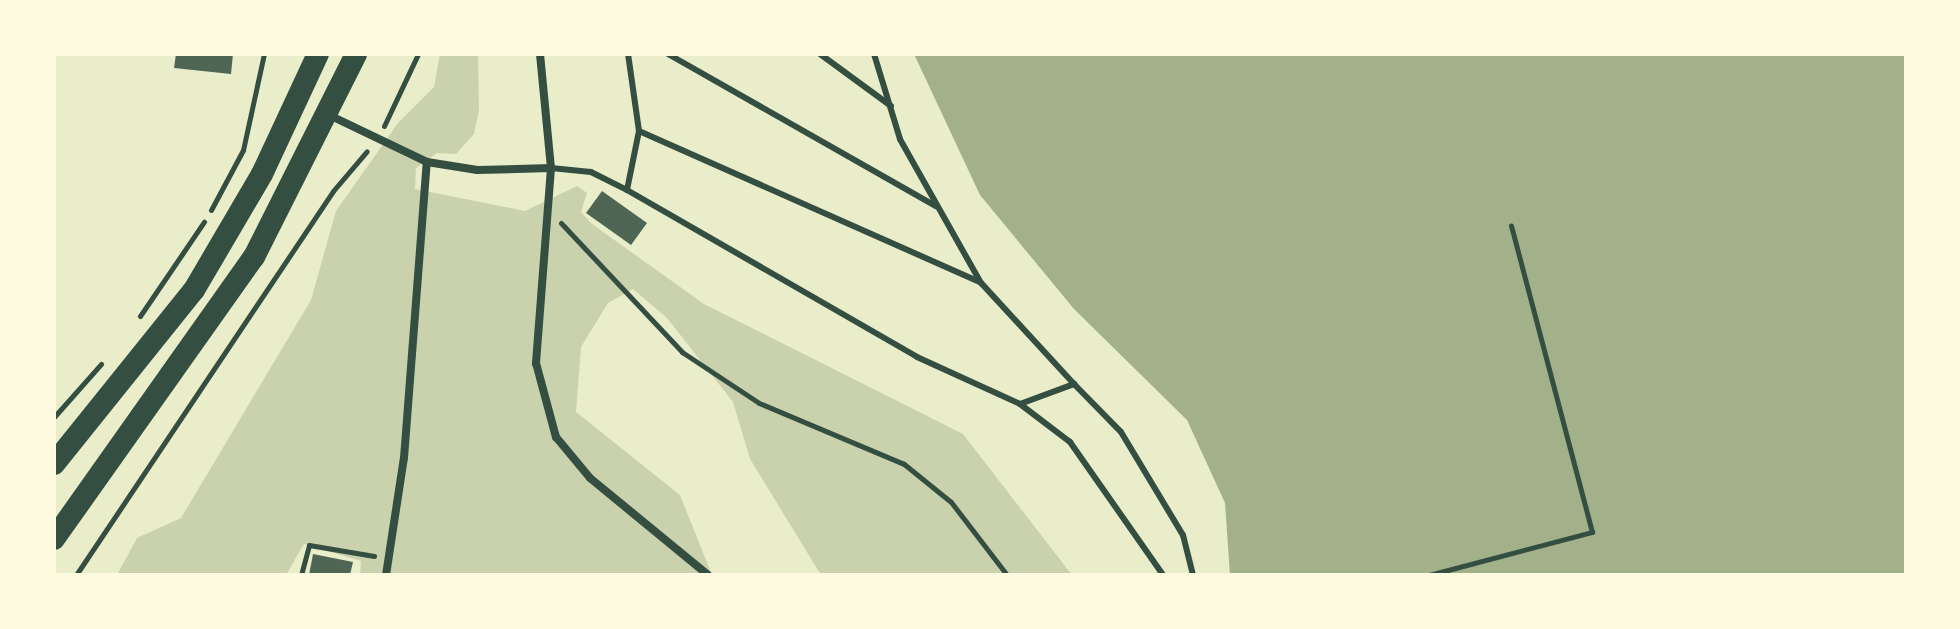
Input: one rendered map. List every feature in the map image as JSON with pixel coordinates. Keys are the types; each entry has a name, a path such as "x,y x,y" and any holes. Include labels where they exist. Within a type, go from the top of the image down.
{"highway":[{"path":"54,464 194,290 262,174 318,54"},
{"path":"54,539 230,296 329,115 356,54"}],"street":[{"path":"540,54 551,168 536,363 556,437 590,478 708,575"},
{"path":"329,115 427,162 477,170 551,168"},
{"path":"386,575 404,458 417,218 427,162"}],"lane":[{"path":"627,190 639,131 628,54"},
{"path":"668,54 936,206"},
{"path":"820,54 892,107"},
{"path":"874,54 892,107 936,206 981,283 1121,432 1183,535 1193,575"},
{"path":"639,131 981,283"},
{"path":"551,168 591,172 627,190 917,357 1020,404 1070,442 1163,575"},
{"path":"1020,404 1074,384"}],"path":[{"path":"136,322 243,150 264,54"},
{"path":"76,575 333,191 376,139 418,54"},
{"path":"547,207 682,352 759,403 904,464 951,502 1007,575"},
{"path":"1429,575 1592,532 1511,226"},
{"path":"54,417 106,359"},
{"path":"301,575 309,545 387,558"}],"shaded area":[{"path":"440,54 478,54 479,110 474,134 456,154 437,153 416,168 415,189 525,211 577,186 587,193 581,212 592,224 704,304 963,434 1072,575 821,575 750,459 733,402 667,318 633,289 608,303 581,347 576,412 680,495 712,575 360,575 361,561 304,544 286,575 117,575 137,538 181,518 311,300 336,211 398,123 434,87"},
{"path":"914,54 1906,54 1906,575 1230,575 1225,503 1187,420 1074,309 980,195"}],"building":[{"path":"176,54 233,54 231,74 174,68"},
{"path":"602,191 647,223 631,245 586,213"},
{"path":"313,554 353,562 350,575 309,575"}]}
